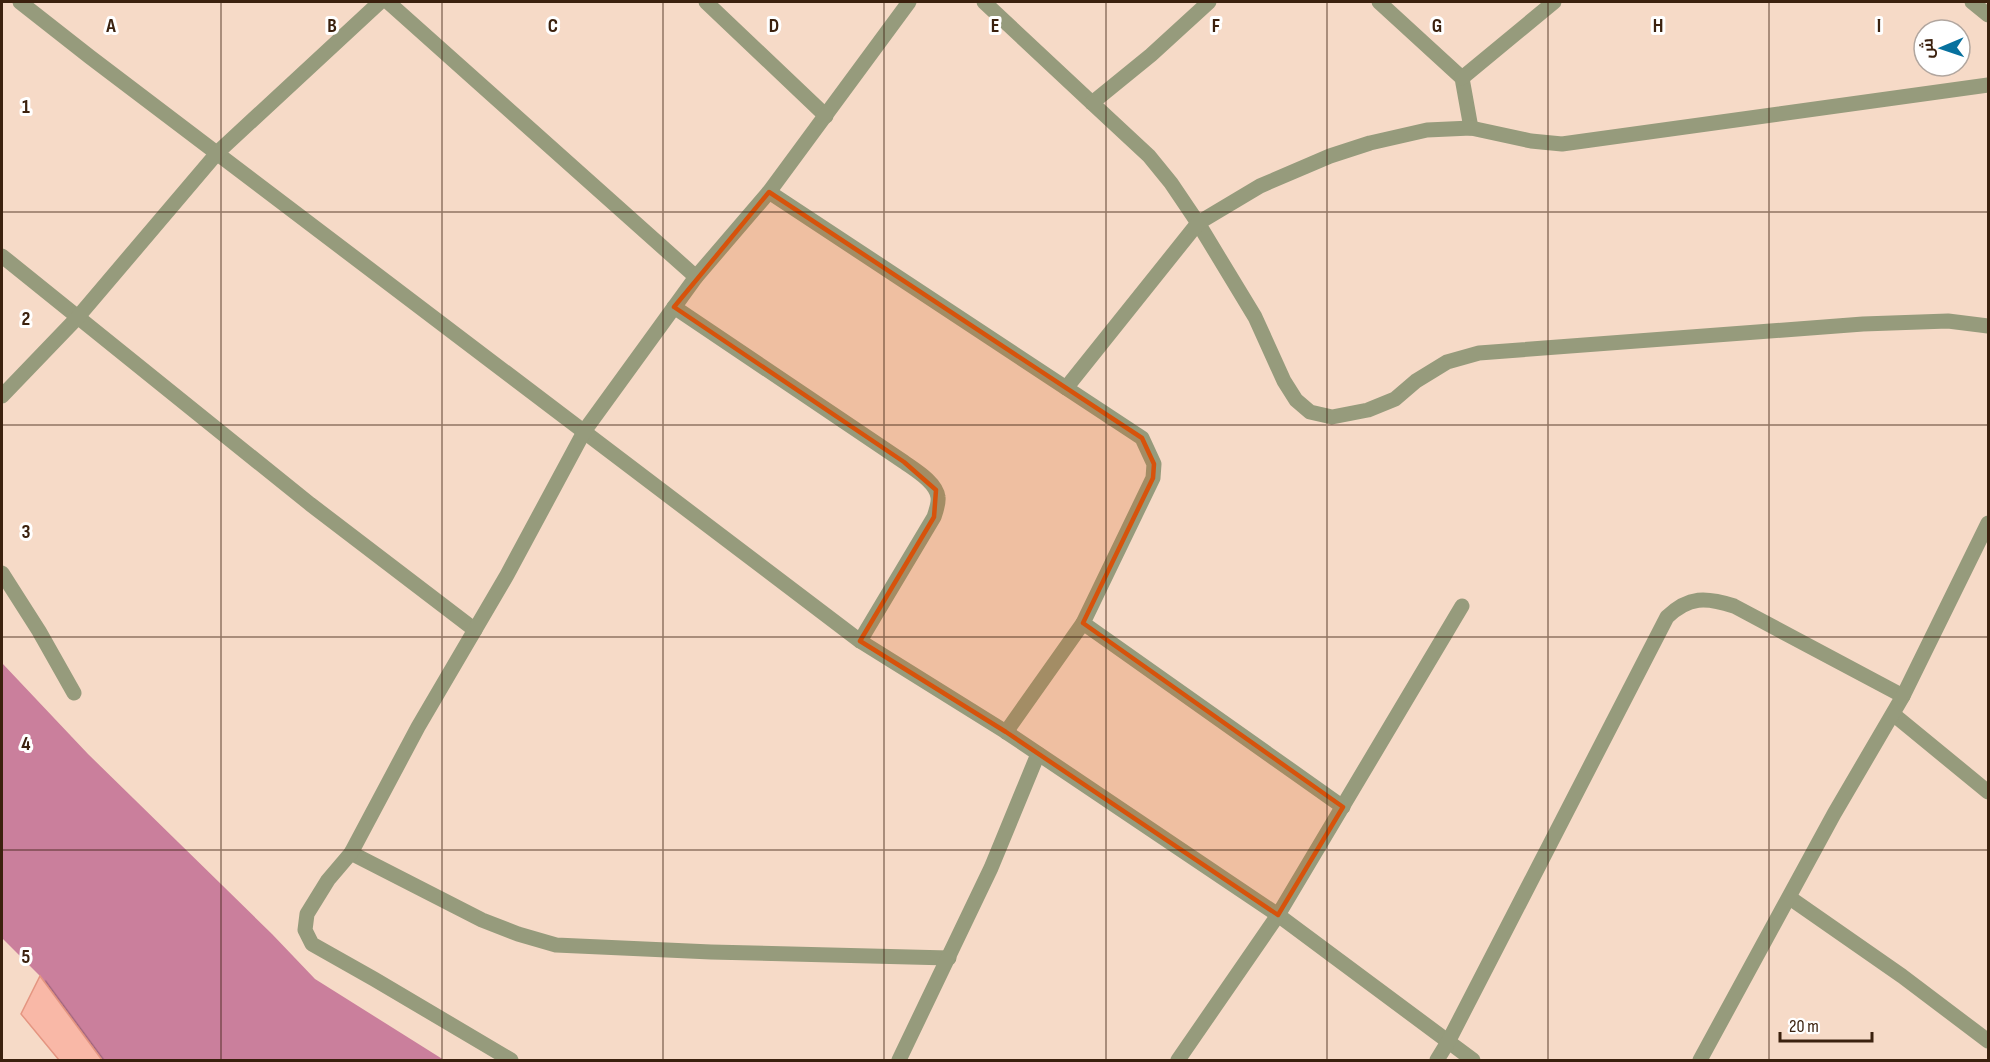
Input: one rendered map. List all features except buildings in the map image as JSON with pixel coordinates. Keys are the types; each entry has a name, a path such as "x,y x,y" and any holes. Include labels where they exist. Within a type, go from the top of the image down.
{"street":[{"path":"20,2 860,640 1006,732 1278,915 1473,1060"},
{"path":"2,396 78,318 218,152 380,2"},
{"path":"388,2 696,277"},
{"path":"706,2 826,116"},
{"path":"511,1060 312,944 305,930 307,914 328,880 351,854 418,727 507,575 585,430 696,277 769,192 909,2"},
{"path":"984,2 1149,156 1171,183 1255,317 1284,381 1296,400 1310,412 1332,417 1368,410 1395,399 1416,381 1447,362 1479,353 1863,324 1948,321 1989,326"},
{"path":"1092,103 1151,55 1209,2"},
{"path":"1379,2 1462,78 1471,128"},
{"path":"1462,78 1554,2"},
{"path":"1971,2 1989,15"},
{"path":"1066,388 1198,223 1260,186 1330,156 1370,142 1427,130 1471,128 1531,141 1562,144 1989,85"},
{"path":"769,192 1142,438 1154,464 1153,478 1148,490 1083,623 1006,732"},
{"path":"2,256 310,504 475,630"},
{"path":"674,308 904,462 936,490 939,499 934,517 860,640"},
{"path":"1700,1060 1834,814 1903,696 1989,523"},
{"path":"2,573 74,693"},
{"path":"1437,1060 1666,617 1678,606 1695,600 1715,600 1734,606 1903,696"},
{"path":"1178,1060 1278,915 1462,606"},
{"path":"1083,623 1343,807"},
{"path":"1893,714 1989,792"},
{"path":"899,1060 991,868 1038,754"},
{"path":"351,854 482,920 556,945 711,952 949,958"},
{"path":"1790,898 1902,976 1989,1041"}],"highlighted area":[{"path":"769,192 1142,438 1154,464 1153,478 1083,623 1343,807 1278,915 1006,732 860,641 934,517 936,490 904,462 674,307"}],"shaded area":[{"path":"2,663 88,754 315,979 444,1060 102,1060 40,976 2,938"}]}
